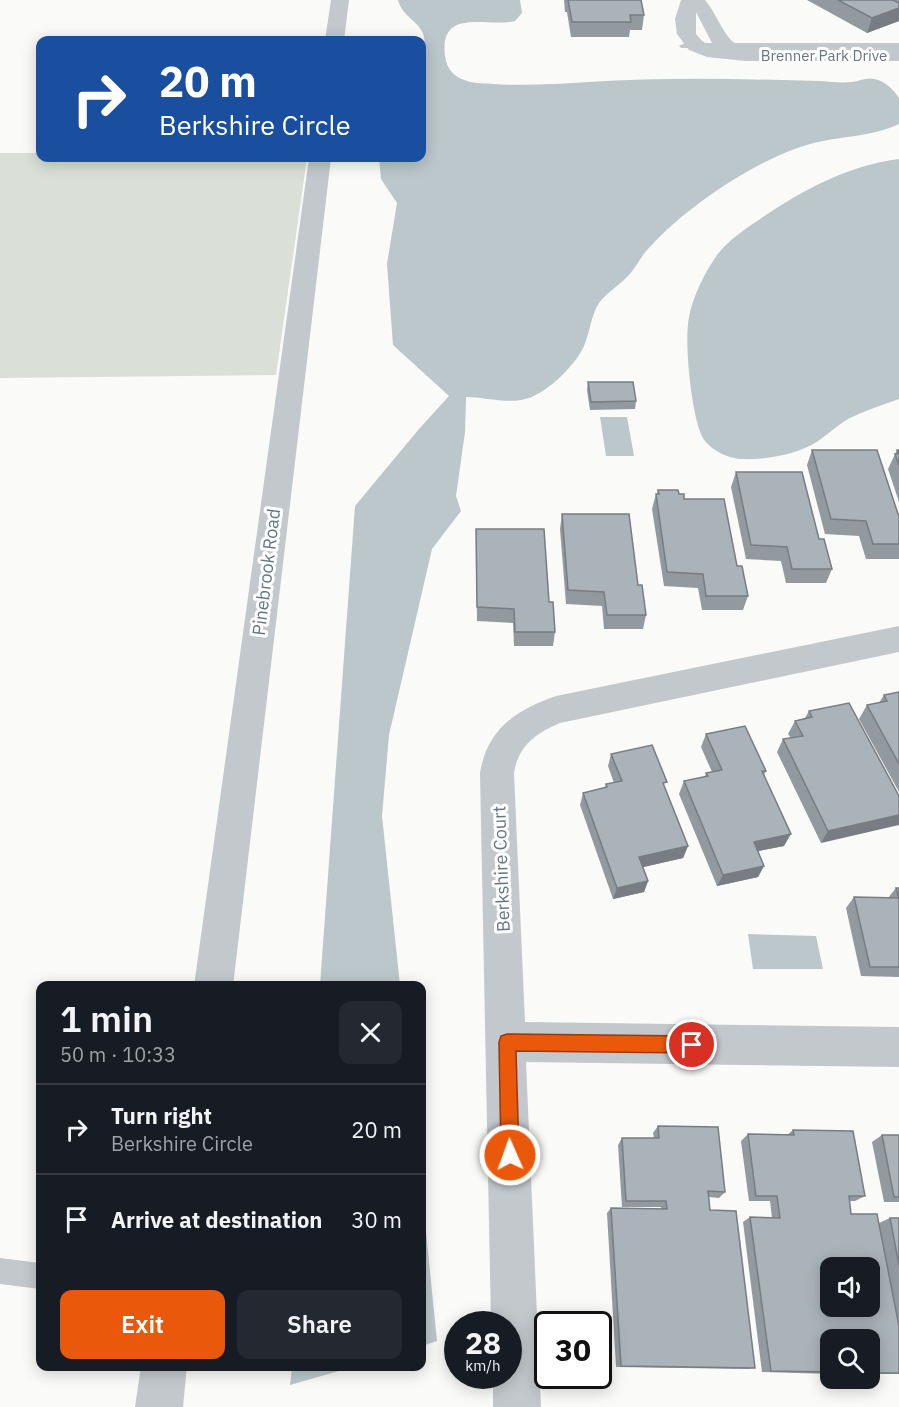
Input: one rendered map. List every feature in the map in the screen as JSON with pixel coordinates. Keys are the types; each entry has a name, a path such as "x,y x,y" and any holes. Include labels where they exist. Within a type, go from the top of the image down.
{"street":[{"path":"336,36 340,0"},
{"path":"690,0 684,26 690,46"},
{"path":"695,0 707,15 722,46 730,51 748,55"},
{"name":"Brenner Park Drive","path":"690,46 714,53 748,55 899,55"},
{"name":"Pinebrook Road","path":"214,981 319,162"},
{"name":"Berkshire Court","path":"517,1407 498,760 510,738 530,721 564,708 899,639"},
{"path":"507,1042 899,1047"},
{"path":"159,1407 163,1371"}],"lane":[{"path":"690,46 899,46"},
{"path":"0,1271 36,1276"}],"shaded area":[{"path":"398,0 520,0 522,13 515,21 468,22 450,30 445,40 447,65 455,75 470,82 530,85 647,79 852,82 871,79 885,84 899,98 899,124 867,134 821,141 790,151 725,185 666,231 645,253 629,275 602,299 594,313 580,354 549,387 530,398 521,400 466,397 465,432 456,496 461,511 432,549 389,735 382,816 400,981 320,981 355,506 449,396 393,345 387,264 397,203 381,179 379,162 426,162 426,36 424,36 417,24 401,8"},
{"path":"0,153 36,153 36,162 306,162 276,375 0,378"},
{"path":"899,159 899,399 848,419 823,438 791,453 766,458 740,459 716,451 705,441 696,419 690,385 687,336 689,316 698,288 712,262 738,234 811,188 862,167"},
{"path":"600,417 627,417 634,456 606,456"},
{"path":"748,934 816,936 823,969 753,969"},
{"path":"426,1232 437,1341 426,1345"},
{"path":"291,1371 339,1371 290,1385"}],"building":[{"path":"568,0 641,0 644,15 630,15 631,22 572,22"},
{"path":"838,0 893,0 899,3 899,8 872,18"},
{"path":"588,382 633,382 636,401 591,402"},
{"path":"812,450 877,450 899,514 899,544 873,544 866,521 831,519"},
{"path":"897,450 899,450 899,465 895,454 898,454"},
{"path":"736,472 802,472 819,539 824,539 832,569 792,569 787,547 751,545"},
{"path":"658,490 678,490 679,494 684,494 684,499 724,499 737,566 742,566 748,596 706,596 703,574 667,572 656,494 659,494"},
{"path":"562,514 629,514 638,585 642,585 646,615 607,615 604,592 568,590"},
{"path":"476,529 544,529 549,602 553,602 555,632 515,632 514,609 477,607"},
{"path":"899,692 899,764 867,705 887,701 884,695"},
{"path":"849,703 899,796 899,815 828,831 783,739 803,736 795,721 812,717 809,711"},
{"path":"745,726 766,771 762,771 791,834 754,842 764,866 723,875 684,781 708,776 706,773 722,770 706,734"},
{"path":"652,745 667,782 663,783 688,846 639,857 648,881 617,888 583,793 607,787 606,784 622,781 611,754"},
{"path":"854,897 899,898 899,967 870,967"},
{"path":"658,1126 718,1127 725,1192 708,1191 710,1210 736,1211 755,1368 621,1366 611,1208 667,1209 666,1201 626,1201 622,1138 659,1138"},
{"path":"793,1130 853,1131 865,1196 849,1196 851,1214 877,1214 899,1326 899,1373 880,1373 880,1329 820,1329 820,1372 771,1371 750,1217 780,1218 777,1196 756,1196 748,1134 794,1135"},
{"path":"882,1135 899,1135 899,1197 894,1197"},
{"path":"890,1218 899,1218 899,1265"}],"route":[{"path":"510,1155 507,1042 692,1045"}]}
